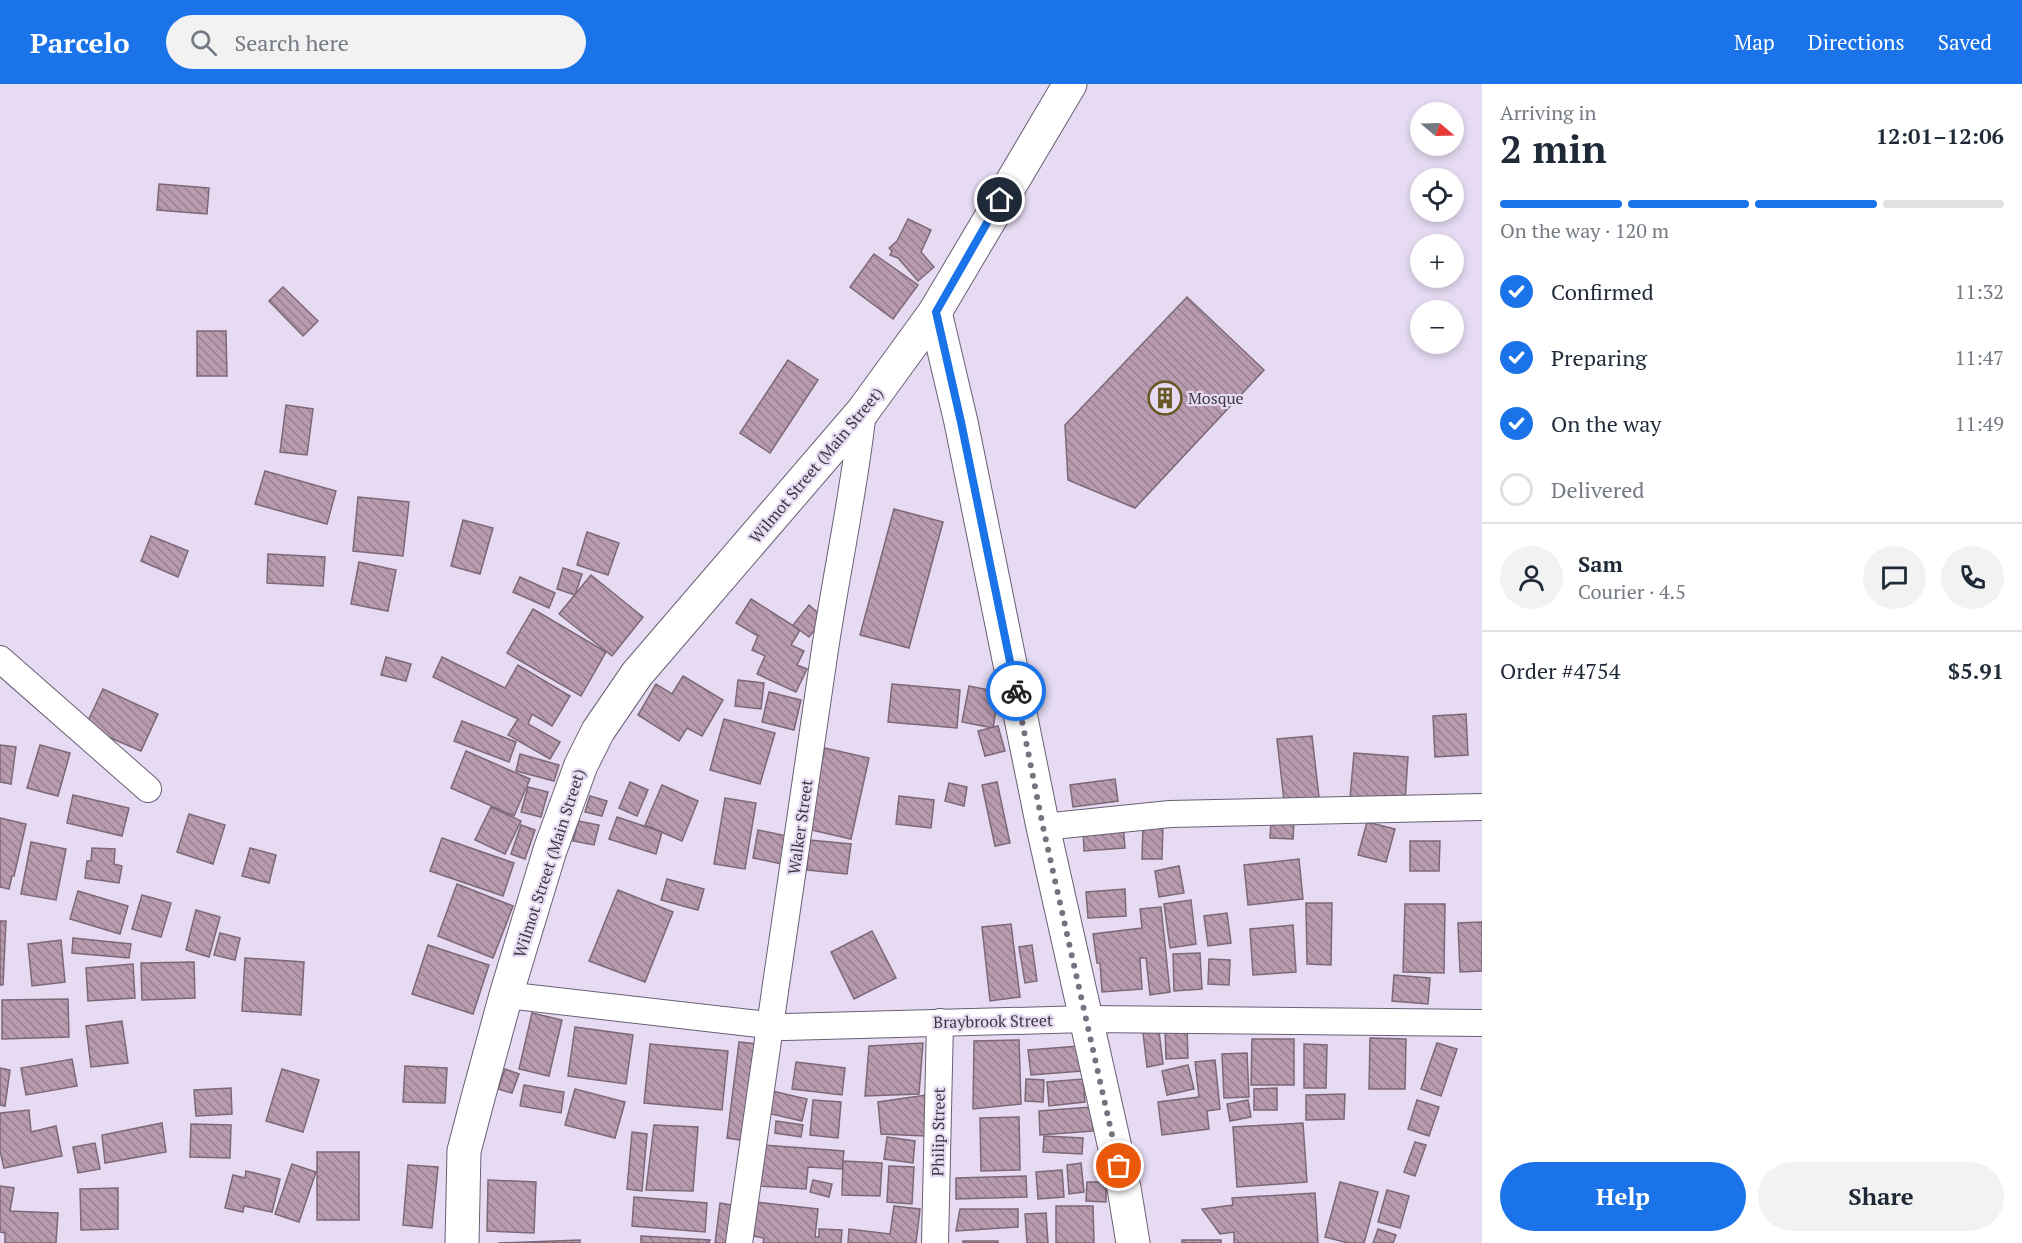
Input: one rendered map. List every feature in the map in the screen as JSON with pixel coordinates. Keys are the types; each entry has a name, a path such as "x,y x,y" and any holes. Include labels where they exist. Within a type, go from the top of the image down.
{"main road":[{"name":"Wilmot Street (Main Street)","path":"462,1243 464,1151 506,995 569,796 598,731 637,674 863,411 936,312 1064,87"},
{"path":"936,312 961,422 1043,827 1124,1188 1133,1243"}],"street":[{"name":"Walker Street","path":"739,1243 769,1025 825,653 858,458 863,411"},
{"path":"0,659 148,789"},
{"path":"1043,827 1170,814 1482,807"},
{"name":"Braybrook Street","path":"506,995 785,1027 1087,1019 1482,1023"},
{"name":"Philip Street","path":"935,1243 940,1022"}],"building":[{"path":"159,184 209,188 207,214 157,210"},
{"path":"908,219 931,230 921,252 934,267 918,281 898,258 890,255 892,251 889,248 897,241"},
{"path":"874,254 918,285 893,319 850,287"},
{"path":"283,287 318,321 303,336 269,301"},
{"name":"Mosque","path":"1187,297 1264,370 1135,508 1068,480 1065,425"},
{"path":"197,331 226,331 227,376 197,376"},
{"path":"788,360 818,380 770,453 740,433"},
{"path":"286,405 313,409 307,455 280,452"},
{"path":"265,471 336,491 327,524 255,504"},
{"path":"358,497 409,502 403,556 353,551"},
{"path":"894,509 943,522 909,648 860,635"},
{"path":"463,520 493,528 480,574 451,566"},
{"path":"587,532 619,543 608,575 577,565"},
{"path":"151,536 188,551 178,577 141,561"},
{"path":"268,554 325,557 323,586 267,583"},
{"path":"359,562 396,570 388,611 351,604"},
{"path":"563,568 582,574 575,595 557,589"},
{"path":"591,575 643,617 612,656 559,614"},
{"path":"520,577 555,593 549,608 513,592"},
{"path":"751,599 800,630 791,645 804,651 797,665 807,669 796,692 757,674 765,656 752,650 758,636 736,623"},
{"path":"809,605 824,618 809,637 793,625"},
{"path":"533,609 606,652 581,696 507,653"},
{"path":"386,657 411,664 406,681 381,675"},
{"path":"442,657 505,688 518,665 570,696 552,726 532,714 528,724 560,742 550,759 508,735 518,719 433,677"},
{"path":"683,676 723,700 702,736 687,728 679,741 638,715 656,684 672,694"},
{"path":"738,680 764,683 761,709 735,706"},
{"path":"892,684 960,690 957,728 888,722"},
{"path":"969,686 999,692 993,728 962,722"},
{"path":"103,689 158,714 141,751 85,727"},
{"path":"769,692 801,700 794,730 762,722"},
{"path":"1466,714 1468,755 1435,757 1433,716"},
{"path":"724,719 775,733 760,784 710,770"},
{"path":"462,721 516,742 509,762 454,741"},
{"path":"998,726 1005,751 985,756 978,731"},
{"path":"1312,736 1319,797 1284,801 1277,739"},
{"path":"0,745 16,747 11,784 0,782"},
{"path":"40,745 70,753 58,796 27,788"},
{"path":"825,748 869,758 851,839 807,829"},
{"path":"466,751 530,779 514,816 451,788"},
{"path":"1354,753 1408,757 1405,802 1350,798"},
{"path":"520,754 559,765 554,781 516,771"},
{"path":"1115,779 1118,801 1073,807 1070,785"},
{"path":"630,782 648,790 637,816 619,808"},
{"path":"997,782 1010,843 995,846 982,785"},
{"path":"949,783 967,787 964,806 945,801"},
{"path":"662,785 698,801 682,841 645,825"},
{"path":"528,787 548,792 541,817 521,812"},
{"path":"73,795 129,808 122,836 67,823"},
{"path":"590,796 607,801 602,816 585,812"},
{"path":"899,796 934,800 931,828 896,824"},
{"path":"725,798 756,803 745,869 714,864"},
{"path":"491,807 521,821 505,854 475,840"},
{"path":"189,814 225,825 213,864 177,852"},
{"path":"617,817 662,832 656,854 609,839"},
{"path":"0,818 26,824 9,889 0,887"},
{"path":"578,821 599,825 594,845 573,841"},
{"path":"1271,821 1294,822 1293,839 1270,838"},
{"path":"1367,822 1395,829 1386,862 1358,855"},
{"path":"1123,824 1125,848 1084,851 1083,826"},
{"path":"1143,824 1163,824 1162,859 1142,859"},
{"path":"521,825 535,830 525,859 511,854"},
{"path":"758,830 792,837 787,865 753,858"},
{"path":"442,838 514,863 503,896 430,871"},
{"path":"809,840 851,844 847,874 807,870"},
{"path":"1410,841 1440,841 1439,871 1410,871"},
{"path":"31,842 66,849 56,900 21,894"},
{"path":"92,848 115,849 114,864 122,866 119,883 85,878 87,861 91,861"},
{"path":"250,848 276,855 269,883 242,876"},
{"path":"1299,859 1303,899 1248,905 1244,865"},
{"path":"1179,866 1184,893 1159,897 1155,871"},
{"path":"667,879 704,889 698,910 661,900"},
{"path":"457,884 513,906 493,958 438,936"},
{"path":"1125,889 1126,916 1088,918 1086,892"},
{"path":"618,890 673,912 645,982 589,961"},
{"path":"78,891 128,906 120,934 70,919"},
{"path":"142,895 171,903 161,937 132,929"},
{"path":"1191,900 1196,944 1170,948 1164,904"},
{"path":"1306,903 1332,903 1331,965 1307,964"},
{"path":"1405,904 1445,904 1444,973 1403,972"},
{"path":"1161,907 1170,992 1150,995 1146,958 1140,958 1142,989 1102,992 1100,963 1097,963 1093,934 1142,928 1140,909"},
{"path":"196,910 220,917 209,957 186,950"},
{"path":"1227,913 1231,943 1208,946 1204,916"},
{"path":"0,921 6,921 3,985 0,985"},
{"path":"1482,922 1482,971 1460,972 1458,923"},
{"path":"1011,924 1020,997 990,1001 982,927"},
{"path":"1293,925 1296,972 1253,975 1250,929"},
{"path":"872,931 896,978 854,999 831,952"},
{"path":"220,933 240,938 235,960 214,955"},
{"path":"73,938 131,944 129,958 72,953"},
{"path":"61,940 65,982 32,986 28,944"},
{"path":"428,945 489,965 473,1014 412,994"},
{"path":"1032,945 1037,981 1025,983 1019,947"},
{"path":"1200,953 1202,989 1174,991 1173,954"},
{"path":"245,958 304,962 301,1015 242,1011"},
{"path":"1209,959 1230,960 1229,985 1208,984"},
{"path":"194,962 195,998 142,1000 141,963"},
{"path":"133,964 135,998 88,1001 86,968"},
{"path":"1394,975 1430,978 1428,1004 1392,1001"},
{"path":"68,999 69,1037 2,1039 2,1000"},
{"path":"532,1013 562,1020 549,1076 519,1069"},
{"path":"122,1021 128,1063 91,1067 86,1026"},
{"path":"575,1027 633,1035 626,1084 568,1076"},
{"path":"1165,1027 1187,1027 1188,1058 1166,1059"},
{"path":"1159,1031 1163,1064 1147,1067 1143,1033"},
{"path":"1370,1038 1406,1039 1405,1089 1369,1089"},
{"path":"1252,1039 1294,1039 1294,1085 1251,1085"},
{"path":"1019,1040 1021,1104 973,1109 974,1041"},
{"path":"739,1042 758,1044 746,1141 727,1138"},
{"path":"923,1043 919,1094 865,1096 869,1046"},
{"path":"1437,1043 1457,1049 1441,1096 1421,1089"},
{"path":"650,1044 728,1051 722,1110 644,1103"},
{"path":"1304,1044 1327,1045 1326,1088 1304,1088"},
{"path":"1079,1046 1082,1071 1031,1075 1028,1050"},
{"path":"1247,1053 1249,1097 1224,1098 1222,1054"},
{"path":"72,1059 77,1086 26,1095 21,1068"},
{"path":"1215,1060 1220,1109 1207,1111 1209,1129 1162,1135 1158,1102 1199,1097 1195,1062"},
{"path":"796,1062 845,1068 842,1095 792,1089"},
{"path":"1188,1065 1194,1089 1167,1095 1162,1071"},
{"path":"405,1066 447,1068 445,1103 403,1102"},
{"path":"0,1068 10,1070 5,1106 0,1105"},
{"path":"282,1069 319,1080 303,1132 266,1121"},
{"path":"505,1069 519,1074 512,1093 498,1089"},
{"path":"1026,1079 1044,1080 1043,1102 1025,1101"},
{"path":"1083,1079 1085,1102 1049,1106 1047,1082"},
{"path":"524,1085 564,1092 561,1113 520,1106"},
{"path":"231,1088 232,1114 196,1116 194,1090"},
{"path":"1277,1088 1277,1110 1254,1110 1254,1089"},
{"path":"575,1089 625,1102 615,1138 565,1125"},
{"path":"772,1091 807,1099 802,1121 767,1113"},
{"path":"1345,1094 1344,1119 1306,1120 1306,1095"},
{"path":"926,1095 925,1136 881,1134 878,1102"},
{"path":"813,1100 841,1102 838,1138 810,1135"},
{"path":"1248,1100 1251,1117 1230,1121 1227,1104"},
{"path":"1417,1100 1439,1107 1429,1136 1408,1129"},
{"path":"1091,1107 1093,1131 1040,1135 1039,1111"},
{"path":"29,1110 31,1132 56,1126 62,1156 4,1168 0,1151 0,1113"},
{"path":"1019,1117 1020,1170 981,1171 980,1118"},
{"path":"776,1121 803,1125 801,1137 775,1133"},
{"path":"162,1123 166,1152 105,1163 102,1135"},
{"path":"1303,1123 1307,1182 1237,1187 1233,1127"},
{"path":"191,1124 231,1125 230,1158 190,1157"},
{"path":"654,1125 698,1127 693,1191 646,1190"},
{"path":"632,1132 647,1134 642,1191 627,1189"},
{"path":"1044,1136 1083,1138 1082,1154 1043,1152"},
{"path":"887,1137 915,1141 913,1163 884,1159"},
{"path":"1415,1142 1426,1145 1415,1176 1404,1172"},
{"path":"95,1143 100,1169 78,1173 73,1147"},
{"path":"763,1145 844,1151 842,1169 808,1167 806,1189 760,1186"},
{"path":"317,1152 359,1152 359,1220 317,1220"},
{"path":"843,1161 882,1163 880,1196 842,1195"},
{"path":"1081,1163 1084,1192 1069,1194 1067,1165"},
{"path":"292,1164 316,1172 299,1222 275,1214"},
{"path":"408,1165 438,1167 432,1228 403,1225"},
{"path":"889,1166 914,1167 912,1204 887,1202"},
{"path":"1062,1170 1064,1197 1038,1199 1036,1172"},
{"path":"246,1171 280,1179 272,1212 244,1206 243,1212 225,1208 233,1175 245,1178"},
{"path":"1026,1176 1027,1197 956,1199 956,1178"},
{"path":"488,1180 536,1182 534,1233 487,1231"},
{"path":"813,1180 832,1184 829,1197 810,1192"},
{"path":"1087,1182 1106,1182 1106,1202 1086,1201"},
{"path":"1340,1182 1378,1192 1364,1243 1348,1243 1325,1237"},
{"path":"0,1186 14,1188 10,1211 58,1213 56,1243 5,1243 5,1233 0,1232"},
{"path":"118,1188 118,1229 81,1230 80,1189"},
{"path":"1387,1190 1409,1196 1400,1228 1378,1222"},
{"path":"1315,1193 1318,1243 1234,1243 1234,1232 1220,1234 1202,1209 1233,1205 1232,1198"},
{"path":"634,1197 707,1203 705,1232 632,1226"},
{"path":"756,1202 818,1209 815,1237 819,1237 819,1229 842,1230 841,1243 763,1243 764,1238 752,1236"},
{"path":"720,1203 738,1206 734,1243 715,1243"},
{"path":"894,1206 920,1209 916,1243 848,1243 849,1229 890,1234"},
{"path":"1056,1206 1093,1206 1094,1243 1056,1243"},
{"path":"960,1209 1018,1209 1018,1227 956,1231"},
{"path":"1046,1213 1048,1243 1027,1243 1025,1214"},
{"path":"1378,1229 1396,1235 1393,1243 1373,1243"},
{"path":"641,1236 710,1240 709,1243 641,1243"},
{"path":"580,1240 580,1243 498,1243"},
{"path":"1182,1240 1221,1240 1221,1243 1182,1243"},
{"path":"963,1241 998,1241 998,1243 963,1243"}],"way so far":[{"path":"1016,691 1043,827 1119,1166"}],"place":[{"name":"Mosque","path":"1165,398"}],"route":[{"path":"1000,200 936,312 1016,691"}]}
